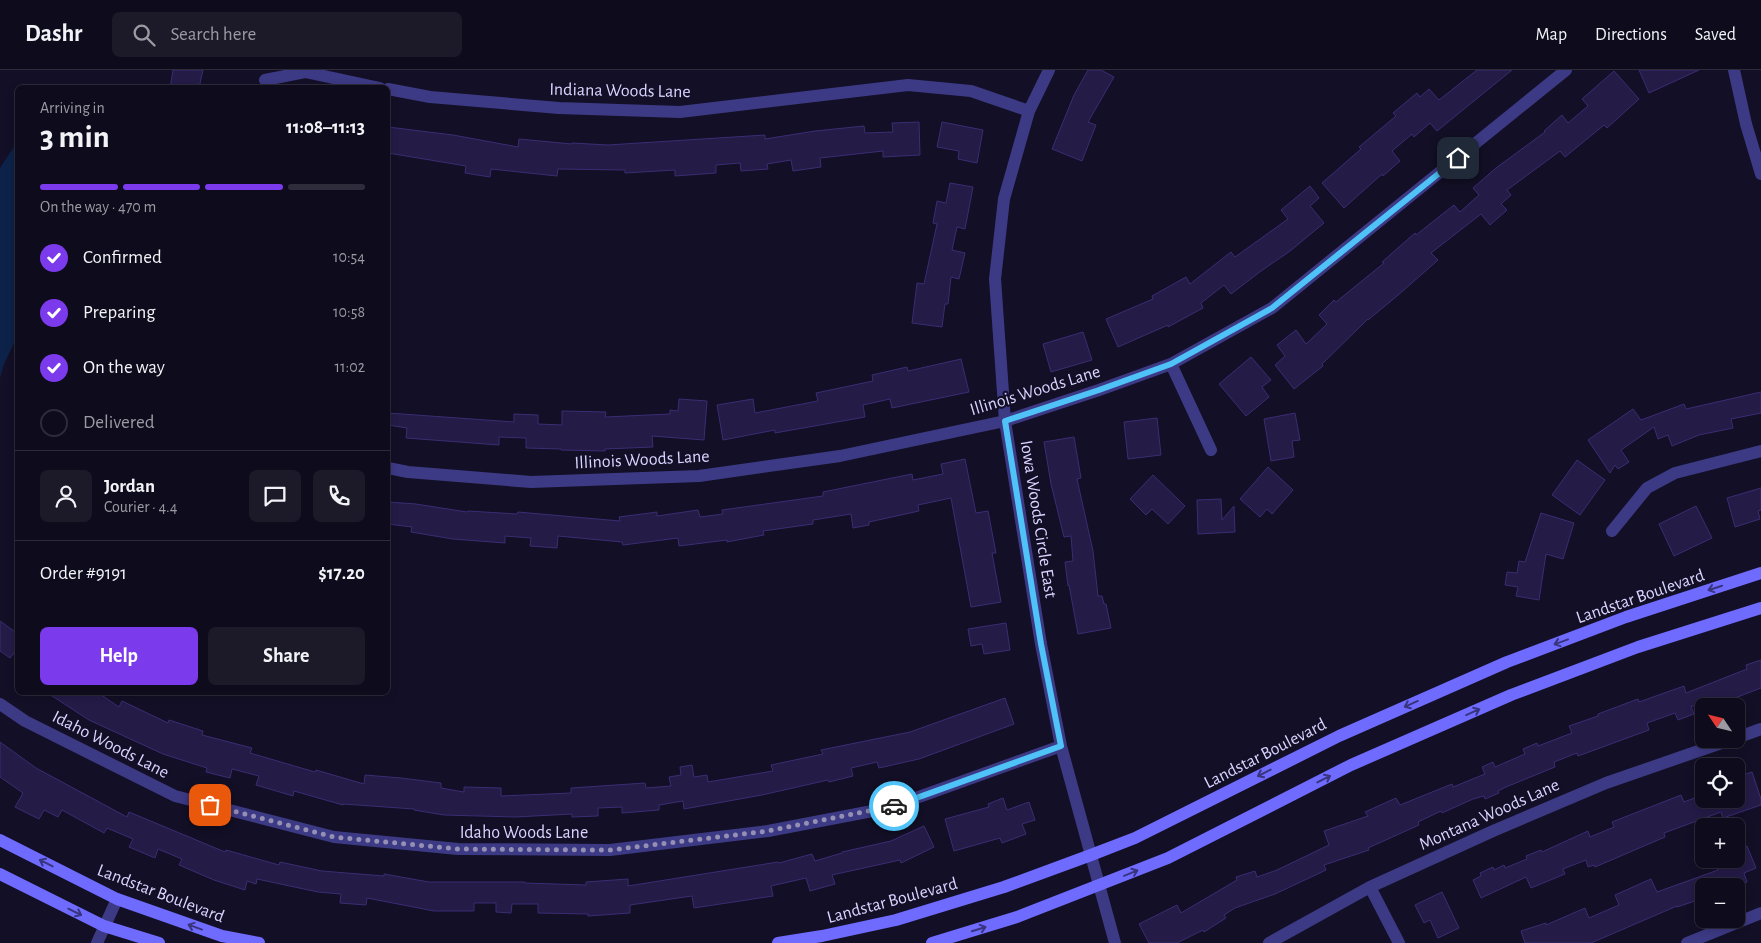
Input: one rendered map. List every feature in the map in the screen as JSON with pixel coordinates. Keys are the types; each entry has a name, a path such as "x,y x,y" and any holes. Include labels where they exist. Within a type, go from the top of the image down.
{"street":[{"name":"Iowa Woods Circle East","path":"1049,70 1028,112 1004,199 995,279 1005,421 1041,644 1061,746 1116,943"},
{"name":"Illinois Woods Lane","path":"390,468 408,472 531,482 699,476 840,456 1005,421 1099,390 1171,364 1272,308 1566,70"},
{"path":"1734,70 1746,124 1761,174"},
{"path":"265,80 305,72 366,85"},
{"name":"Indiana Woods Lane","path":"390,89 430,98 680,112 908,85 972,91 1028,112"},
{"path":"1171,364 1211,450"},
{"path":"1612,531 1647,488 1675,473 1761,451"},
{"name":"Landstar Boulevard","path":"778,943 822,936 896,920 1004,887 1091,855 1135,838 1339,736 1507,662 1626,617 1761,573"},
{"path":"932,943 1017,917 1168,858 1352,765 1511,695 1638,647 1761,608"},
{"name":"Idaho Woods Lane","path":"0,704 25,721 175,796 334,837 458,849 610,850 768,831 888,808 1061,746"},
{"name":"Montana Woods Lane","path":"1745,735 1761,729"},
{"name":"Montana Woods Lane","path":"1269,943 1370,887 1493,831 1606,783 1706,748"},
{"name":"Landstar Boulevard","path":"0,840 117,899 222,936 259,943"},
{"path":"0,874 104,926 159,943"},
{"path":"1370,887 1399,943"},
{"path":"97,943 117,899"},
{"path":"1687,943 1761,913"}],"water":[{"path":"15,145 15,341 4,364 0,378 0,168"}],"building":[{"path":"173,70 203,70 200,85 170,85"},
{"path":"1088,70 1101,70 1114,77 1088,122 1096,125 1082,161 1052,149 1074,95"},
{"path":"1477,70 1512,70 1437,131 1430,123 1414,137 1412,134 1392,151 1400,161 1383,176 1382,174 1344,208 1322,183 1361,149 1359,147 1396,116 1393,113 1417,93 1420,97 1429,89 1439,100"},
{"path":"1639,70 1699,70 1649,93"},
{"path":"1614,71 1639,99 1607,128 1604,125 1565,157 1560,151 1507,190 1511,195 1501,204 1507,210 1490,225 1481,214 1431,253 1438,260 1368,319 1322,364 1323,366 1294,389 1275,365 1285,356 1277,345 1296,330 1306,344 1327,324 1319,315 1334,300 1336,302 1384,263 1382,262 1415,233 1416,235 1454,205 1460,212 1479,195 1473,188 1496,168 1545,132 1562,115 1568,123 1588,106 1582,99"},
{"path":"919,122 920,155 883,157 883,151 820,158 821,167 793,171 791,160 767,164 768,169 741,171 740,163 716,165 716,173 675,176 675,170 625,173 625,170 558,169 557,176 491,169 490,177 465,173 466,166 390,153 390,127 453,135 518,147 519,139 608,145 765,135 765,139 864,126 865,133 893,132 892,123"},
{"path":"942,122 983,130 977,163 958,159 959,151 937,147"},
{"path":"950,183 973,187 965,229 957,227 952,250 965,253 959,279 951,277 948,304 945,304 942,327 912,323 917,283 924,284 937,224 933,223 937,201 946,203"},
{"path":"1310,186 1319,198 1310,206 1324,223 1290,251 1231,294 1224,285 1201,303 1203,308 1168,327 1168,325 1118,347 1106,319 1153,299 1152,296 1186,277 1190,284 1231,252 1235,257 1288,219 1281,210"},
{"path":"1083,332 1092,360 1051,372 1043,344"},
{"path":"1251,357 1271,380 1262,387 1269,397 1246,416 1219,384"},
{"path":"961,359 969,392 892,408 890,399 863,405 865,417 775,433 775,430 723,440 717,405 753,399 755,413 818,401 816,393 873,381 872,375 907,367 908,371"},
{"path":"1761,392 1761,413 1731,419 1733,428 1699,435 1672,446 1668,435 1658,439 1654,427 1621,450 1629,462 1618,469 1615,465 1610,473 1588,440 1633,409 1641,420 1684,404 1686,409"},
{"path":"679,399 707,401 704,440 652,436 653,447 605,449 605,451 561,450 526,448 526,438 499,437 499,445 406,438 407,428 390,425 390,413 514,422 514,414 538,415 538,424 562,425 562,411 606,412 605,417 670,414 670,410 678,411"},
{"path":"1295,413 1300,440 1292,441 1294,457 1271,461 1264,419"},
{"path":"1157,418 1161,455 1128,459 1124,422"},
{"path":"1074,437 1081,478 1077,479 1093,551 1098,596 1102,596 1104,604 1106,604 1111,628 1078,634 1065,562 1073,561 1071,536 1064,537 1051,484 1044,442"},
{"path":"965,459 976,513 988,511 996,553 992,553 1001,602 971,607 951,498 918,505 919,511 869,522 869,525 853,528 851,514 813,520 813,524 763,531 764,535 727,542 727,540 679,546 678,538 623,545 622,542 558,536 557,548 530,546 531,538 505,536 505,543 453,539 411,532 412,527 390,524 390,502 467,512 517,514 518,512 620,521 619,517 657,512 657,516 698,510 700,517 723,514 722,510 823,496 823,492 912,474 913,480 943,474 941,464"},
{"path":"1577,460 1605,480 1580,515 1552,495"},
{"path":"1268,467 1293,490 1272,514 1267,509 1260,517 1240,499"},
{"path":"1153,475 1185,506 1168,524 1152,509 1146,515 1130,499"},
{"path":"1761,488 1761,510 1758,511 1760,519 1735,527 1727,498"},
{"path":"1221,499 1222,520 1234,506 1235,532 1198,534 1197,500"},
{"path":"1696,506 1712,538 1674,556 1659,524"},
{"path":"1541,513 1574,523 1563,559 1546,554 1539,600 1516,596 1518,587 1505,585 1507,572 1517,573 1519,561 1525,562"},
{"path":"0,621 15,632 15,652 10,658 0,651"},
{"path":"1006,623 1010,650 984,654 982,644 971,646 968,629"},
{"path":"1761,660 1761,688 1735,698 1695,698 1695,706 1691,706 1694,714 1678,720 1675,713 1647,723 1649,730 1578,756 1577,753 1554,762 1555,767 1506,787 1498,791 1499,793 1485,799 1484,796 1473,799 1442,813 1441,811 1418,822 1419,825 1368,848 1369,850 1324,865 1326,870 1275,894 1235,908 1224,915 1226,918 1204,932 1203,930 1177,943 1149,943 1139,924 1177,905 1181,913 1237,880 1236,877 1255,871 1257,877 1277,870 1329,845 1324,831 1368,816 1365,812 1396,798 1400,805 1452,784 1453,787 1485,774 1482,767 1493,762 1495,767 1525,754 1523,749 1537,743 1538,746 1572,733 1569,726 1638,699 1639,702 1684,686 1686,693 1747,669 1746,665"},
{"path":"51,695 101,695 119,707 122,701 168,723 169,720 203,731 202,735 252,748 250,753 364,784 365,775 401,778 441,783 441,788 464,792 464,787 501,788 501,796 571,793 571,788 645,783 646,788 671,786 669,777 681,775 680,767 692,765 694,777 707,775 708,782 773,771 771,765 823,754 821,750 910,732 1005,698 1014,724 919,759 879,768 877,762 851,768 853,776 762,795 684,809 683,801 659,805 659,810 622,813 622,807 598,808 598,816 572,817 572,814 515,817 444,815 414,809 343,805 294,791 293,796 256,785 259,776 232,769 230,778 206,772 207,768 163,754 89,720"},
{"path":"0,742 36,768 127,817 129,812 225,852 226,850 279,865 280,862 322,871 384,876 384,874 429,882 525,882 586,885 586,882 628,879 628,886 779,863 812,854 815,861 842,852 891,841 924,826 934,847 901,863 900,860 832,875 835,884 810,891 806,878 771,886 773,896 694,908 692,896 630,905 630,913 588,916 588,914 538,913 538,904 512,904 511,913 496,912 496,903 474,903 474,911 434,911 367,898 366,905 340,903 341,894 318,892 257,879 256,884 247,881 245,890 214,880 179,865 182,859 158,849 155,858 129,847 133,839 107,828 104,833 62,810 58,817 44,810 39,819 15,807 23,793 0,777"},
{"path":"1752,772 1761,799 1761,805 1723,818 1721,812 1705,818 1695,818 1695,822 1664,833 1665,837 1595,867 1594,865 1588,867 1586,860 1563,869 1565,874 1531,888 1526,877 1481,898 1473,880 1481,876 1480,873 1493,867 1494,870 1504,865 1505,868 1527,859 1526,856 1541,850 1542,852 1588,831 1590,837 1614,827 1612,822 1681,795 1684,802 1695,798 1695,808 1745,808 1745,774"},
{"path":"1003,798 1007,810 1029,802 1035,820 1022,824 1026,834 1002,843 1000,838 954,851 945,819 989,807 988,804"},
{"path":"1747,846 1756,868 1744,873 1747,882 1745,883 1745,878 1696,878 1718,870 1717,868 1745,868 1745,847"},
{"path":"1695,878 1695,901 1677,906 1591,943 1525,943 1521,931 1546,923 1546,925 1585,908 1589,918 1619,905 1615,895 1651,879 1657,892"},
{"path":"1442,892 1459,928 1438,938 1430,920 1424,923 1415,905"}],"way so far":[{"path":"210,805 334,837 458,849 591,850 610,850 768,831 894,806"}],"route":[{"path":"894,806 1061,746 1041,644 1005,421 1171,364 1272,308 1458,158"}]}
